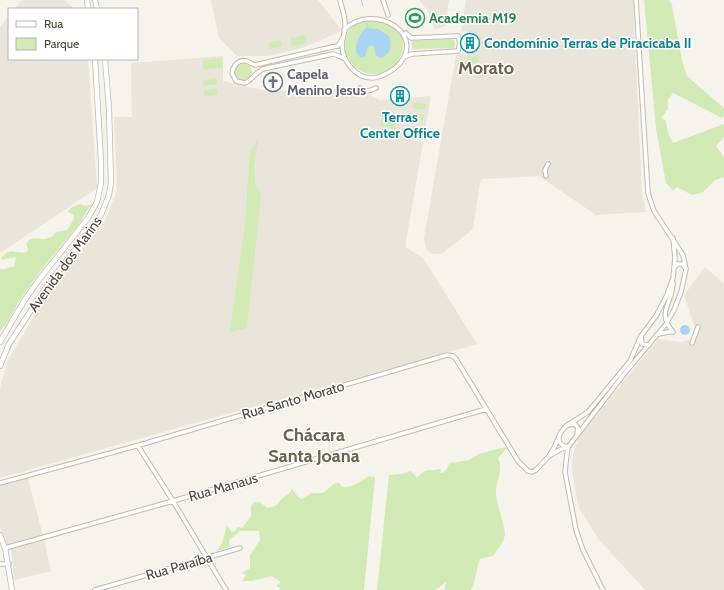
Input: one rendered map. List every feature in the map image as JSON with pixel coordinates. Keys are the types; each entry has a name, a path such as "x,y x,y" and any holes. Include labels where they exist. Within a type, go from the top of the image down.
{"street":[{"path":"340,0 344,17 342,51 345,59 351,67 366,77 374,78 391,71 401,63 406,52 407,44 405,32"},
{"path":"383,0 388,15"},
{"path":"603,590 583,550 576,530 565,472 568,448 666,324 677,304 686,269 684,255 654,211 648,193 636,0"},
{"path":"382,13 392,18"},
{"path":"344,30 357,16"},
{"path":"396,21 411,38 458,36 460,44 458,52 412,54 404,57"},
{"path":"252,65 332,48 338,46 342,39"},
{"path":"254,76 252,65 245,61 240,61 235,64 232,73 234,78 239,82 244,83 250,81 263,69 333,54 345,59"},
{"name":"Avenida dos Marins","path":"0,342 24,301 88,218 97,202 101,183 99,108 95,60"},
{"name":"Avenida dos Marins","path":"0,366 10,344 45,289 101,215 109,195 111,182 109,109 105,60"},
{"path":"360,88 370,91 376,88"},
{"path":"98,92 108,92"},
{"path":"99,108 109,109"},
{"path":"546,176 545,170 548,164"},
{"path":"658,334 673,332 666,324 665,311 671,296 674,270 675,258 673,238"},
{"path":"674,270 679,264 683,264 686,269"},
{"path":"549,456 559,435 566,426 588,412 630,360 641,336 665,302 673,278"},
{"path":"692,343 698,327"},
{"path":"641,336 642,344 649,345"},
{"name":"Rua Santo Morato","path":"0,483 138,446 446,355 453,356 456,359 518,461 528,471 532,472 536,470 549,456"},
{"name":"Rua Manaus","path":"5,548 173,501 486,409"},
{"path":"566,426 575,424 578,428 576,436"},
{"path":"559,435 559,443 568,448"},
{"path":"138,446 226,590"},
{"path":"549,456 559,450 568,448"},
{"path":"0,535 9,564 12,590"},
{"name":"Rua Paraíba","path":"95,590 240,548"},
{"path":"0,564 9,564"}],"shaded area":[{"path":"22,0 64,0 74,8 15,8"},
{"path":"211,0 318,0 342,31 302,48 269,56 237,56 219,38"},
{"path":"419,0 449,0 445,26 435,30 428,11"},
{"path":"466,0 633,0 642,193 646,212 596,215 539,176 483,179 480,183 473,229 443,253 430,253 426,248 424,238 456,55 468,54 467,31 461,32"},
{"path":"8,17 8,60 88,60 97,188 0,253 0,27"},
{"path":"223,56 223,81 267,91 355,88 379,100 431,96 405,247 423,258 477,344 0,478 0,388 8,360 42,303 80,251 104,223 117,191 114,117 132,117 131,63"},
{"path":"705,267 724,284 724,590 645,590 599,540 579,508 572,472 573,454 579,437 658,339 681,342 690,340 693,336 695,328 684,295"},
{"path":"28,478 43,536 7,546 0,526 0,485"},
{"path":"44,539 51,571 14,580 11,548"}],"green space":[{"path":"644,0 669,0 672,5 682,61 687,76 724,108 724,116 722,118 673,93 668,100 668,109 661,118 666,121 668,133 673,143 724,124 724,137 716,146 724,157 724,177 715,180 703,192 692,195 677,187 673,191 666,183 656,129"},
{"path":"374,16 385,18 398,29 401,34 403,45 401,56 390,69 385,72 374,74 363,72 350,61 347,56 345,45 347,34 358,21 363,18"},
{"path":"306,35 307,43 292,46 290,38"},
{"path":"281,40 282,46 269,49 268,43"},
{"path":"454,40 454,48 412,49 412,41"},
{"path":"466,57 478,57 479,63 466,64"},
{"path":"222,58 223,68 203,69 203,60"},
{"path":"243,63 249,66 252,72 249,78 243,81 237,78 234,72 237,66"},
{"path":"510,64 511,72 495,73 494,65"},
{"path":"479,66 480,73 467,73 466,67"},
{"path":"216,78 217,84 203,86 203,80"},
{"path":"217,89 218,95 204,96 204,90"},
{"path":"414,102 426,104 425,110 412,108"},
{"path":"411,113 424,115 423,121 410,119"},
{"path":"382,115 397,118 395,129 380,126"},
{"path":"258,139 254,166 255,183 261,195 247,328 230,332 245,223 250,152"},
{"path":"80,204 86,206 92,204 79,224 33,281 0,331 0,269 14,266 16,259 15,257 2,260 1,258 8,252 27,252 28,249 26,244 30,239 44,239 52,237 56,232 67,230 74,219 74,215 68,212 69,210"},
{"path":"507,448 498,458 500,473 496,489 505,534 493,556 480,559 471,590 445,590 446,582 435,590 377,590 389,475 402,474 411,471 417,478 427,470 439,469 441,470 440,473 442,473 450,463 469,460 479,454"},
{"path":"369,476 375,477 364,590 279,590 280,588 276,586 281,582 272,576 252,581 242,581 246,575 242,573 250,568 250,555 260,540 259,531 240,531 229,540 230,547 217,551 222,543 227,525 232,532 238,527 242,528 251,516 251,506 254,502 260,502 267,508 277,504 292,489 298,497 302,499 312,493 323,493 335,483 339,483 342,487 349,487"}],"water":[{"path":"366,28 378,29 389,36 390,49 387,55 381,58 377,56 375,54 374,46 371,45 367,49 365,57 361,58 358,55 356,47 358,39"},
{"path":"685,325 690,330 685,335 680,330"}],"waterway":[{"path":"361,0 363,6"},
{"path":"367,24 368,28"}],"place":[{"name":"Academia M19","path":"415,18"},
{"name":"Condomínio Terras de Piracicaba II","path":"470,43"},
{"name":"Capela Menino Jesus","path":"273,82"},
{"name":"Terras Center Office","path":"400,96"}],"district":[{"name":"Morato","path":"486,68"},
{"name":"Chácara Santa Joana","path":"314,445"}]}
